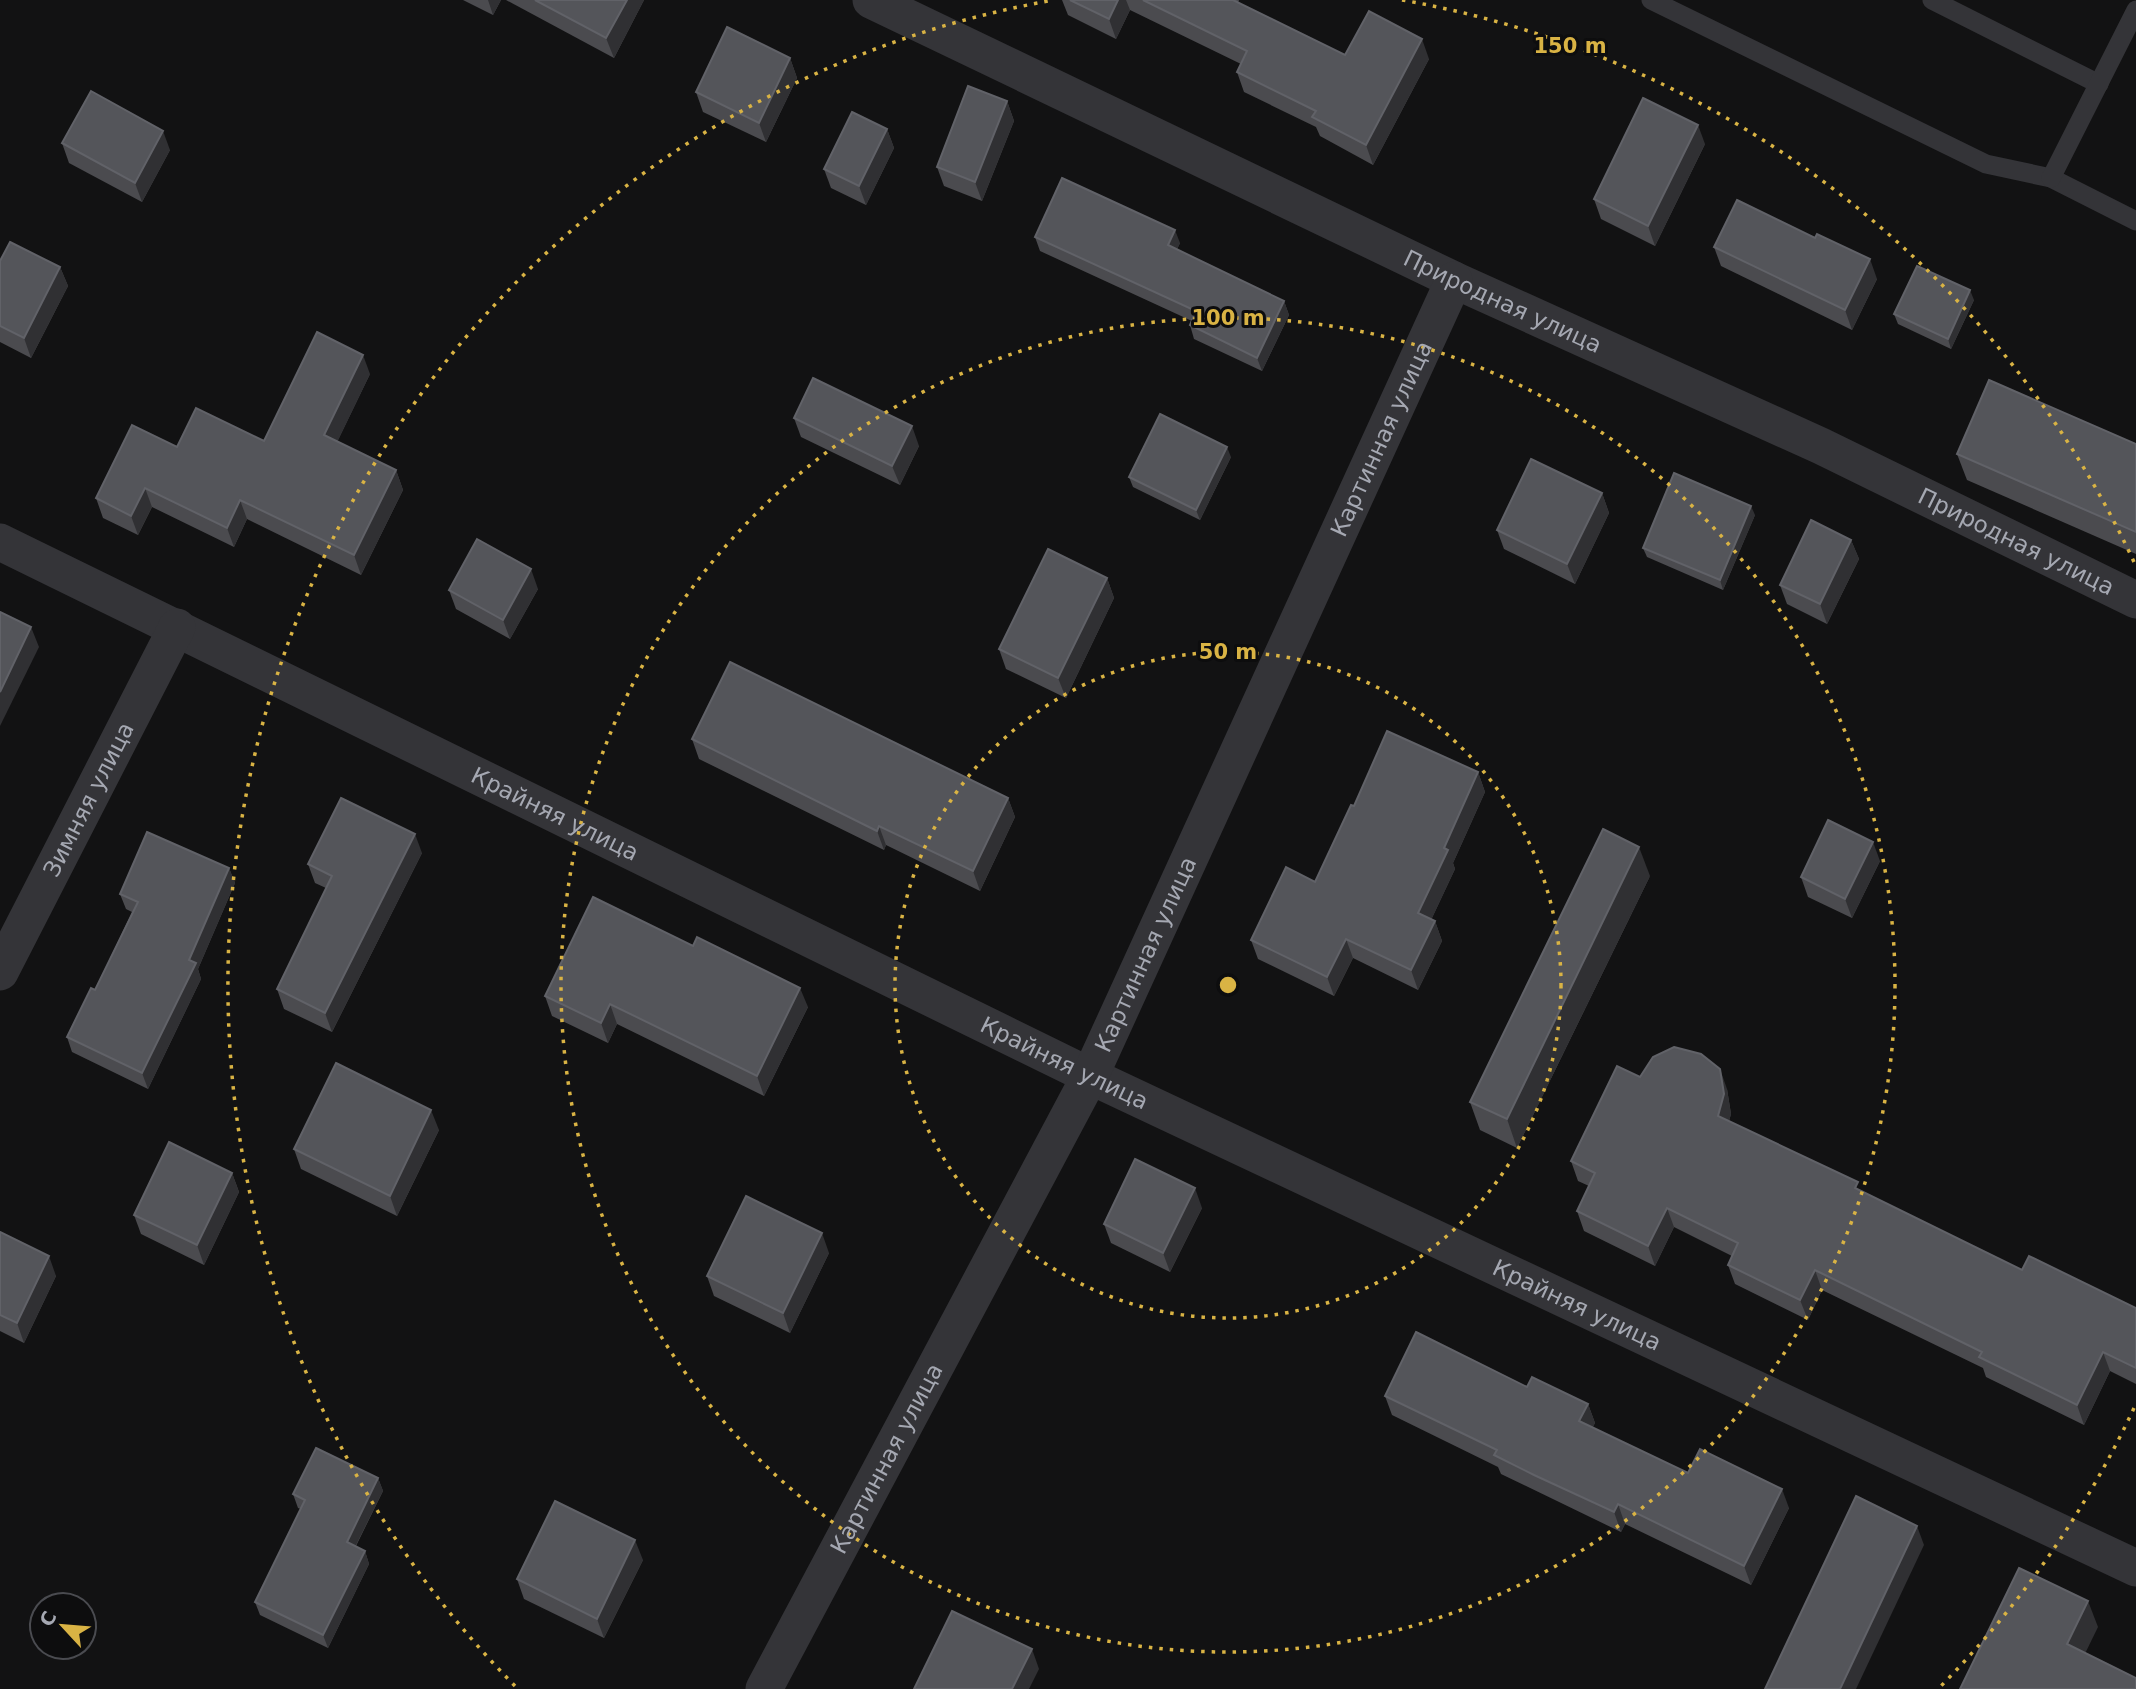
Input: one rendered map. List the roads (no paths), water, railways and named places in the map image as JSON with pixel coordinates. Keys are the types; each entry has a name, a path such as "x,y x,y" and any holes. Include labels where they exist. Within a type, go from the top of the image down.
{"street":[{"name":"Природная улица","path":"871,0 1454,279 1821,446 2136,600"},
{"name":"Картинная улица","path":"764,1689 1090,1076 1454,279"},
{"name":"Крайняя улица","path":"0,542 1090,1076 2136,1568"},
{"name":"Зимняя улица","path":"0,972 177,627"}],"lane":[{"path":"1651,0 1986,164 2051,178 2136,221"},
{"path":"1931,0 2099,84"},
{"path":"2051,178 2136,9"}]}
